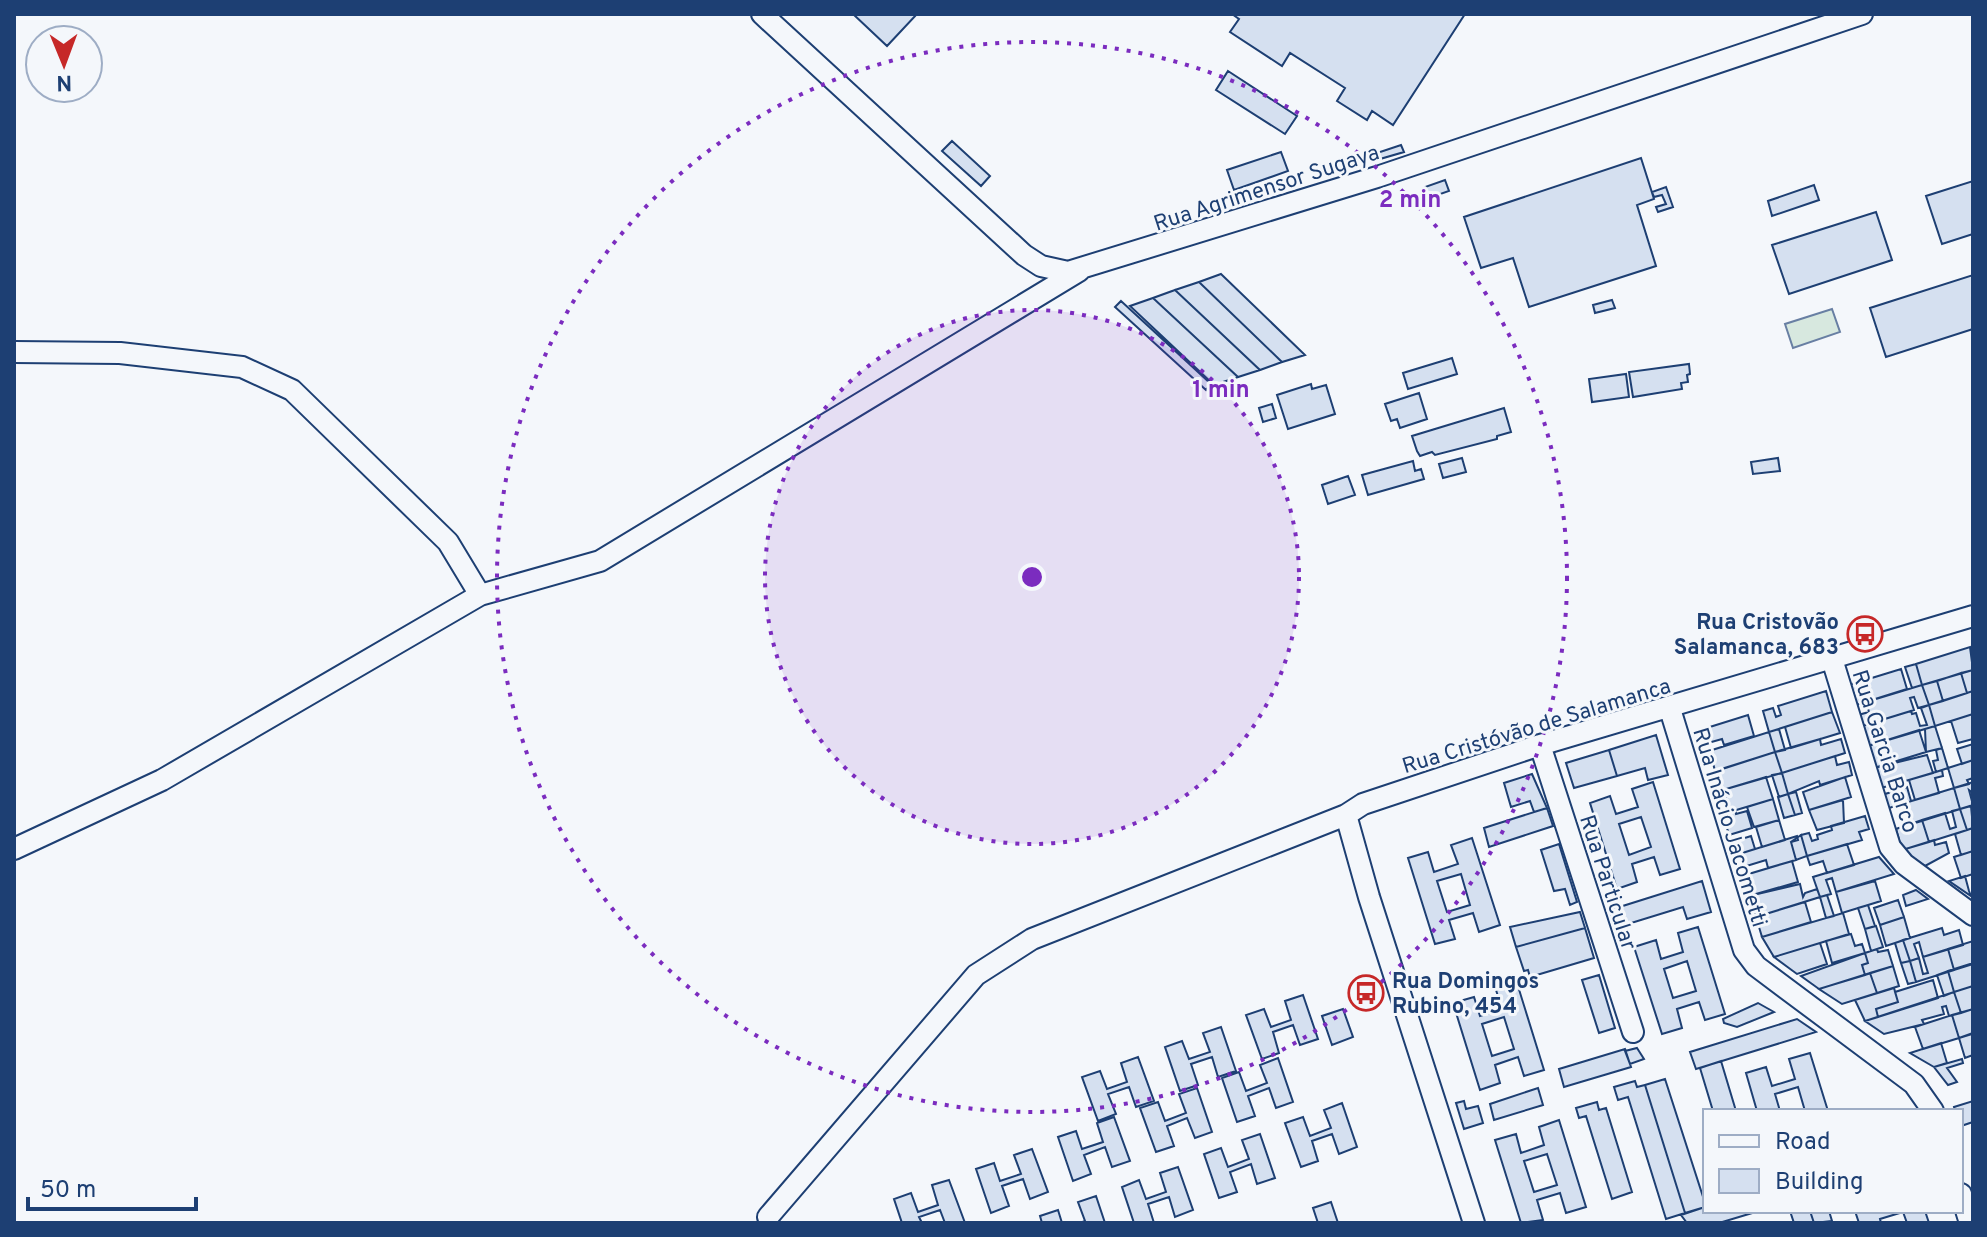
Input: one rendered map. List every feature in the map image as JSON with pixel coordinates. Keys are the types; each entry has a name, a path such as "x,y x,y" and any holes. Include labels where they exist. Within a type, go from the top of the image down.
{"street":[{"name":"Rua Agrimensor Sugaya","path":"762,14 1024,255 1060,272 1079,271 1377,177 1862,14"},
{"path":"14,849 162,780 480,595 600,561 1079,271"},
{"path":"14,352 120,353 242,367 292,390 448,542 480,595"},
{"name":"Rua Cristóvão de Salamanca","path":"768,1217 976,975 1032,939 1346,815 1363,804 1540,745 1670,709 1973,616"},
{"name":"Rua Garcia Barco","path":"1832,659 1890,847 1904,864 1973,915"},
{"name":"Rua Inácio Jacometti","path":"1670,709 1744,950 1756,966 1914,1084 1932,1109"},
{"name":"Rua Particular","path":"1540,745 1633,1032"},
{"path":"1346,815 1369,897 1474,1223"},
{"path":"1963,1199 1970,1223"}],"shaded area":[{"path":"1832,309 1840,332 1793,348 1785,324"}],"building":[{"path":"853,14 917,14 887,46"},
{"path":"1232,14 1465,14 1393,125 1372,111 1367,120 1337,101 1345,88 1290,53 1282,66 1230,32 1239,19"},
{"path":"1228,71 1297,116 1285,134 1216,90"},
{"path":"952,141 990,176 981,186 942,151"},
{"path":"1401,145 1404,152 1373,161 1374,154"},
{"path":"1281,152 1288,171 1234,190 1227,170"},
{"path":"1641,158 1654,199 1637,205 1656,266 1529,307 1513,258 1481,268 1464,217"},
{"path":"1445,180 1449,191 1429,198 1425,187"},
{"path":"1973,181 1973,234 1942,244 1926,196"},
{"path":"1814,185 1819,200 1772,216 1768,201"},
{"path":"1666,187 1673,207 1658,212 1656,207 1666,204 1662,195 1654,197 1652,192"},
{"path":"1876,212 1892,260 1789,294 1772,245"},
{"path":"1221,274 1305,355 1282,362 1199,282"},
{"path":"1973,275 1973,329 1886,357 1870,308"},
{"path":"1199,282 1282,362 1260,370 1175,290"},
{"path":"1175,290 1260,370 1238,377 1153,298"},
{"path":"1153,298 1238,377 1214,385 1130,306"},
{"path":"1612,300 1615,308 1595,313 1593,305"},
{"path":"1121,301 1211,384 1206,390 1115,307"},
{"path":"1452,358 1457,374 1408,389 1403,373"},
{"path":"1689,364 1688,382 1681,383 1682,389 1633,397 1629,372"},
{"path":"1626,374 1629,397 1592,402 1589,379"},
{"path":"1311,384 1312,389 1326,385 1335,414 1288,429 1277,395"},
{"path":"1419,393 1427,419 1400,428 1397,419 1391,421 1385,404"},
{"path":"1272,404 1276,418 1263,422 1259,408"},
{"path":"1504,408 1511,432 1497,436 1497,439 1435,455 1432,452 1420,456 1417,451 1412,436"},
{"path":"1462,458 1466,472 1443,478 1439,464"},
{"path":"1778,458 1780,471 1753,474 1751,462"},
{"path":"1413,461 1415,471 1421,469 1424,479 1368,495 1362,475"},
{"path":"1348,476 1355,495 1328,504 1322,485"},
{"path":"1970,647 1973,670 1922,685 1916,664"},
{"path":"1916,664 1922,685 1912,688 1905,667"},
{"path":"1901,669 1907,689 1856,705 1849,685"},
{"path":"1973,670 1973,691 1967,693 1961,673"},
{"path":"1961,673 1967,693 1943,701 1937,681"},
{"path":"1937,681 1943,701 1929,705 1922,685"},
{"path":"1922,685 1929,705 1918,708 1914,697 1910,698 1914,710 1862,726 1858,715 1869,712 1866,702"},
{"path":"1826,691 1832,712 1769,732 1763,711 1773,708 1776,717 1781,715 1778,706"},
{"path":"1973,691 1973,714 1935,726 1929,705"},
{"path":"1929,705 1935,726 1868,746 1862,726 1911,711 1912,714 1916,713 1920,726 1927,725 1921,708"},
{"path":"1832,712 1840,733 1791,748 1785,727"},
{"path":"1973,714 1973,739 1958,743 1951,721"},
{"path":"1748,715 1754,736 1724,745 1722,739 1701,745 1697,731"},
{"path":"1935,726 1942,748 1926,752 1925,729"},
{"path":"1779,729 1785,750 1775,752 1769,732"},
{"path":"1919,730 1926,752 1874,768 1868,746"},
{"path":"1769,732 1775,752 1715,771 1712,759 1706,761 1704,756 1710,754 1709,751"},
{"path":"1656,735 1668,775 1648,780 1645,768 1617,776 1609,750"},
{"path":"1820,739 1821,745 1841,739 1845,753 1782,773 1775,752"},
{"path":"1973,744 1973,760 1962,764 1957,749"},
{"path":"1942,748 1948,768 1936,772 1933,761 1938,760 1936,750"},
{"path":"1609,750 1617,776 1574,788 1566,763"},
{"path":"1775,752 1782,773 1716,792 1710,773"},
{"path":"1927,755 1933,773 1881,788 1874,768"},
{"path":"1835,756 1837,765 1849,762 1852,775 1820,785 1819,781 1788,794 1782,773"},
{"path":"1973,760 1973,778 1967,780 1969,784 1954,788 1948,768"},
{"path":"1942,770 1943,776 1935,778 1939,793 1915,800 1909,780"},
{"path":"1782,773 1788,794 1779,797 1772,775"},
{"path":"1532,774 1547,808 1534,812 1530,801 1511,807 1504,783"},
{"path":"1766,777 1773,799 1723,814 1720,805 1727,802 1723,790"},
{"path":"1845,777 1851,797 1809,810 1803,792"},
{"path":"1653,782 1680,869 1660,875 1654,857 1632,864 1637,882 1617,889 1590,803 1610,796 1616,814 1638,807 1632,789","holes":["1641,817 1651,847 1629,855 1619,824"]},
{"path":"1973,782 1973,793 1969,790 1973,805 1960,809 1954,788"},
{"path":"1907,787 1911,801 1886,809 1882,795"},
{"path":"1954,788 1960,809 1912,824 1905,803"},
{"path":"1796,792 1802,813 1795,815 1788,794"},
{"path":"1788,794 1795,815 1784,818 1778,797"},
{"path":"1773,799 1779,820 1754,827 1747,807"},
{"path":"1843,800 1844,823 1817,830 1809,810"},
{"path":"1971,806 1973,828 1967,830 1960,809"},
{"path":"1547,808 1553,826 1489,847 1484,828"},
{"path":"1960,809 1967,830 1929,842 1922,820 1945,813 1950,829 1956,827 1952,811"},
{"path":"1735,810 1736,814 1747,811 1752,828 1729,835 1723,814"},
{"path":"1865,816 1869,829 1859,832 1862,840 1807,856 1801,835 1809,833 1812,841 1818,839 1817,835 1832,830 1831,826"},
{"path":"1779,820 1785,840 1762,847 1756,827"},
{"path":"1922,820 1929,842 1902,850 1896,829"},
{"path":"1973,828 1973,851 1961,855 1955,834"},
{"path":"1801,835 1807,856 1796,860 1791,842"},
{"path":"1751,836 1755,849 1736,855 1732,842"},
{"path":"1797,836 1798,840 1791,842 1796,860 1768,868 1766,860 1740,868 1736,855"},
{"path":"1472,838 1500,925 1479,932 1473,913 1449,920 1455,939 1435,944 1408,858 1428,852 1434,872 1458,864 1451,845","holes":["1461,874 1470,905 1447,912 1437,881"]},
{"path":"1934,840 1935,845 1946,842 1949,853 1925,866 1902,850"},
{"path":"1559,844 1577,902 1570,905 1565,889 1554,891 1541,850"},
{"path":"1847,844 1854,865 1827,873 1823,861 1810,865 1807,856"},
{"path":"1973,851 1973,874 1961,878 1954,857"},
{"path":"1879,857 1894,874 1836,892 1832,878 1826,880 1831,894 1820,897 1813,877"},
{"path":"1792,861 1798,882 1749,896 1742,876"},
{"path":"1965,876 1969,891 1971,896 1949,881"},
{"path":"1702,881 1711,912 1687,919 1683,907 1615,928 1610,910"},
{"path":"1875,881 1881,901 1842,913 1836,892"},
{"path":"1800,884 1803,897 1805,893 1817,889 1820,897 1756,917 1749,896"},
{"path":"1916,890 1928,899 1906,906 1903,895"},
{"path":"1827,895 1834,916 1826,918 1820,897"},
{"path":"1898,900 1904,917 1880,925 1874,908"},
{"path":"1805,902 1811,922 1762,937 1756,917"},
{"path":"1868,905 1875,926 1865,929 1858,908"},
{"path":"1580,912 1585,928 1516,947 1510,927"},
{"path":"1843,913 1849,934 1774,957 1762,937"},
{"path":"1904,917 1910,938 1886,946 1880,925"},
{"path":"1876,926 1883,947 1871,951 1865,929"},
{"path":"1698,927 1725,1014 1705,1020 1699,1002 1677,1009 1682,1028 1662,1034 1634,947 1656,940 1661,959 1683,952 1678,933","holes":["1687,961 1696,991 1673,998 1664,969"]},
{"path":"1585,928 1594,958 1530,977 1528,970 1524,971 1516,947"},
{"path":"1942,928 1944,935 1959,930 1963,945 1923,957 1919,942 1914,944 1919,958 1910,961 1903,940"},
{"path":"1851,934 1855,946 1862,944 1865,953 1832,963 1826,941"},
{"path":"1903,940 1910,961 1901,963 1895,943"},
{"path":"1973,941 1973,964 1954,970 1948,949"},
{"path":"1820,943 1827,964 1797,974 1774,957"},
{"path":"1877,949 1878,952 1888,950 1893,966 1865,975 1862,965 1868,963 1865,953"},
{"path":"1948,949 1954,970 1916,982 1910,961 1919,958 1923,974 1928,973 1923,957"},
{"path":"1865,953 1868,963 1862,965 1865,975 1819,989 1801,976"},
{"path":"1910,961 1916,982 1908,984 1901,963"},
{"path":"1973,964 1973,986 1954,992 1948,971"},
{"path":"1893,966 1899,986 1877,993 1870,973"},
{"path":"1948,971 1954,992 1944,996 1937,975"},
{"path":"1870,973 1877,993 1842,1004 1819,989"},
{"path":"1599,975 1615,1028 1599,1033 1582,980"},
{"path":"1933,980 1938,998 1878,1017 1876,1009 1898,1002 1895,992"},
{"path":"1517,983 1544,1070 1524,1076 1518,1057 1495,1065 1500,1083 1480,1090 1453,1003 1474,997 1480,1016 1502,1009 1496,990","holes":["1504,1017 1514,1049 1492,1056 1482,1024"]},
{"path":"1973,986 1973,1009 1961,1013 1954,992"},
{"path":"1894,988 1898,1002 1876,1009 1878,1017 1865,1021 1855,1000"},
{"path":"1954,992 1961,1013 1949,1016 1946,1006 1942,1007 1944,1014 1922,1020 1924,1024 1884,1034 1865,1021"},
{"path":"1303,995 1318,1039 1300,1045 1293,1025 1273,1032 1279,1053 1262,1059 1246,1015 1264,1009 1271,1027 1291,1020 1285,1001"},
{"path":"1758,1003 1774,1012 1737,1027 1724,1023 1723,1019"},
{"path":"1343,1009 1353,1037 1332,1045 1322,1016"},
{"path":"1973,1009 1973,1033 1959,1038 1952,1015"},
{"path":"1952,1015 1959,1038 1923,1049 1915,1027"},
{"path":"1797,1019 1816,1032 1696,1069 1690,1052"},
{"path":"1221,1027 1236,1071 1218,1077 1212,1057 1191,1064 1198,1085 1180,1091 1165,1047 1182,1041 1189,1059 1210,1052 1203,1033"},
{"path":"1972,1034 1973,1055 1965,1058 1959,1038"},
{"path":"1941,1043 1947,1063 1934,1067 1910,1053"},
{"path":"1637,1048 1644,1059 1630,1064 1625,1051"},
{"path":"1625,1049 1631,1067 1564,1087 1559,1069"},
{"path":"1810,1053 1827,1109 1804,1109 1798,1087 1775,1094 1779,1109 1756,1109 1746,1073 1766,1067 1772,1086 1795,1079 1789,1059"},
{"path":"1138,1057 1154,1101 1136,1107 1129,1087 1108,1094 1116,1114 1098,1121 1082,1077 1100,1071 1107,1089 1127,1082 1121,1063"},
{"path":"1278,1058 1293,1102 1276,1108 1269,1088 1248,1096 1255,1116 1237,1122 1222,1078 1239,1072 1246,1091 1267,1083 1260,1065"},
{"path":"1962,1059 1963,1063 1947,1068 1957,1082 1948,1085 1934,1067"},
{"path":"1721,1061 1735,1109 1712,1109 1700,1068"},
{"path":"1665,1079 1703,1197 1703,1208 1685,1213 1645,1085"},
{"path":"1635,1081 1637,1087 1645,1085 1685,1213 1666,1219 1628,1097 1618,1100 1614,1087"},
{"path":"1197,1088 1212,1132 1195,1138 1187,1118 1167,1126 1174,1146 1156,1152 1140,1108 1158,1102 1165,1121 1186,1113 1179,1094"},
{"path":"1538,1088 1543,1105 1494,1120 1490,1104"},
{"path":"1464,1101 1466,1109 1478,1106 1483,1123 1464,1129 1456,1103"},
{"path":"1973,1101 1973,1122 1963,1125 1963,1109 1954,1107"},
{"path":"1597,1102 1599,1110 1606,1108 1632,1192 1612,1199 1586,1116 1579,1118 1576,1108"},
{"path":"1342,1103 1357,1147 1339,1154 1332,1134 1312,1141 1318,1161 1301,1167 1285,1123 1303,1117 1310,1136 1331,1128 1324,1110"},
{"path":"1114,1117 1130,1161 1112,1167 1105,1147 1084,1155 1091,1174 1073,1181 1058,1137 1076,1131 1082,1149 1103,1142 1097,1123"},
{"path":"1559,1120 1586,1207 1566,1213 1560,1193 1537,1200 1543,1220 1521,1223 1495,1140 1516,1134 1521,1153 1544,1145 1539,1127","holes":["1547,1154 1557,1185 1534,1192 1524,1161"]},
{"path":"1260,1134 1275,1178 1257,1184 1251,1164 1230,1172 1237,1192 1219,1198 1204,1154 1221,1148 1228,1167 1249,1159 1242,1140"},
{"path":"1032,1149 1048,1192 1030,1199 1023,1179 1002,1186 1009,1206 991,1213 976,1169 994,1163 1000,1181 1021,1174 1014,1155"},
{"path":"1178,1167 1193,1210 1175,1217 1169,1197 1148,1204 1154,1223 1134,1223 1122,1187 1139,1180 1146,1199 1166,1192 1160,1173"},
{"path":"949,1180 965,1223 945,1223 940,1210 919,1217 922,1223 902,1223 894,1199 911,1193 918,1212 938,1205 932,1185"},
{"path":"1096,1196 1105,1223 1080,1223 1085,1221 1078,1202"},
{"path":"1331,1202 1338,1223 1318,1223 1313,1208"},
{"path":"1703,1208 1703,1213 1752,1213 1719,1223 1687,1223 1681,1215"},
{"path":"1058,1210 1062,1223 1042,1223 1040,1216"},
{"path":"1791,1213 1811,1213 1814,1223 1794,1223"},
{"path":"1811,1213 1830,1213 1832,1221 1814,1223"},
{"path":"1856,1213 1900,1213 1880,1219 1881,1223 1859,1223"},
{"path":"1903,1213 1926,1213 1929,1223 1907,1223"}],"place":[{"name":"Rua Cristovão Salamanca, 683","path":"1865,634"},
{"name":"Rua Domingos Rubino, 454","path":"1366,993"}]}
